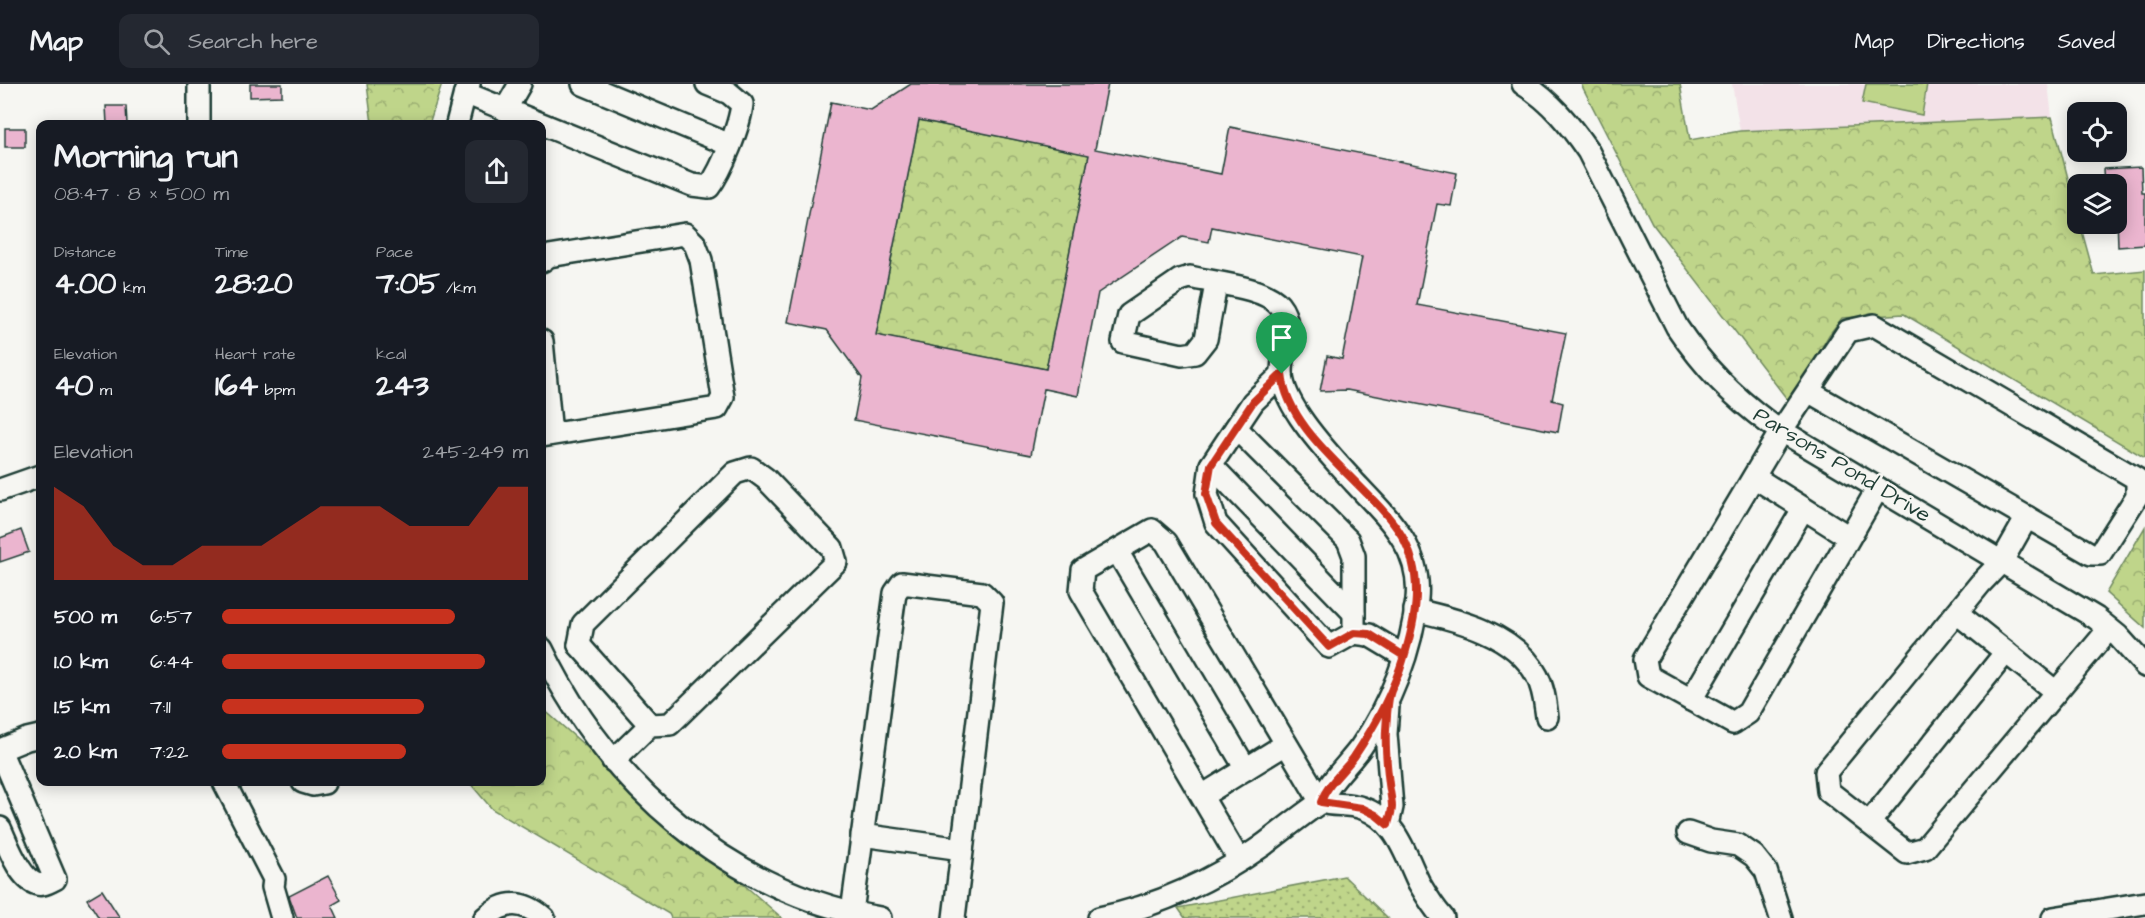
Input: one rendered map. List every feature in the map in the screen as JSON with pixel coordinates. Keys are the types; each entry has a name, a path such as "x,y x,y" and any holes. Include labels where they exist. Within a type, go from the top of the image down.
{"street":[{"path":"199,84 199,120"},
{"path":"505,110 520,84"},
{"path":"583,84 729,145"},
{"path":"546,126 692,185 708,187 716,178 741,117 742,104 729,93 707,84"},
{"name":"Parsons Pond Drive","path":"1523,84 1552,105 1570,125 1588,151 1677,327 1695,354 1720,383 1744,405 1782,431 2069,600 2109,629 2145,666"},
{"path":"458,120 467,89 505,110 530,120"},
{"path":"546,258 685,234 695,244 701,260 723,398 717,408 546,435"},
{"path":"1099,918 1143,906 1179,892 1239,860 1321,802 1324,792 1351,762 1364,743 1390,693 1404,656 1415,610 1417,598 1413,561 1403,538 1390,519 1314,437 1289,399 1282,374 1288,319 1279,305 1269,296 1257,291 1190,277 1180,280 1129,315 1124,342 1182,356 1195,353 1206,339 1216,284"},
{"path":"1808,391 2091,555 2100,554 2137,496 2137,479 1874,325 1848,331 1808,391 1782,431 1645,659 1648,676 1733,723 1748,713 1878,488"},
{"path":"1236,428 1348,540 1354,556 1354,623 1329,647 1216,523 1206,494 1211,465 1253,402 1282,374"},
{"path":"1211,465 1354,623 1404,656"},
{"path":"579,645 583,624 735,473 751,468 766,479 832,548 836,562 670,724 650,725 613,761"},
{"path":"0,490 36,477"},
{"path":"1754,477 1849,537"},
{"path":"1691,700 1803,509"},
{"path":"2027,517 2002,561 1826,772 1828,791 1907,853 1924,848 2109,629"},
{"path":"1239,860 1081,591 1083,570 1152,530 1166,542 1321,802"},
{"path":"1117,550 1246,769"},
{"path":"852,912 895,593 902,583 982,592 992,603 954,918"},
{"path":"1415,610 1483,631 1517,650 1538,677 1545,697 1547,717"},
{"path":"1957,613 2056,692"},
{"path":"546,655 579,645"},
{"path":"579,645 650,725"},
{"path":"1869,823 2006,652"},
{"path":"546,659 577,713 613,761 658,808 689,833 758,876 795,893 852,912 880,918"},
{"path":"1388,825 1392,807 1386,734 1390,693"},
{"path":"0,750 36,737"},
{"path":"1202,796 1286,744"},
{"path":"0,750 17,754 36,752"},
{"path":"0,750 55,879 43,884 36,884 30,880 17,864 0,828"},
{"path":"226,786 274,879 273,887 282,918"},
{"path":"1321,802 1362,808 1376,815 1388,825 1398,837 1420,885 1443,918"},
{"path":"1688,833 1712,841 1738,845 1754,856 1766,871 1781,918"},
{"path":"862,835 962,849"},
{"path":"2053,918 2145,903"},
{"path":"485,918 497,908 517,904 536,911 544,918"}],"shaded area":[{"path":"1732,84 2048,84 2052,117 1740,131"}],"green space":[{"path":"367,84 442,84 430,120 372,120"},
{"path":"1581,84 1680,84 1690,140 1740,131 2052,117 2067,175 2067,234 2083,234 2094,275 2145,270 2145,458 1904,314 1842,318 1829,335 1790,403 1652,223"},
{"path":"1866,84 1927,84 1922,115 1862,103"},
{"path":"919,120 1089,155 1046,369 876,335"},
{"path":"2145,527 2145,628 2106,593"},
{"path":"546,712 782,918 671,918 669,914 492,809 472,786 546,786"},
{"path":"1344,876 1388,918 1185,918 1178,908"}],"building":[{"path":"250,84 282,84 282,96 250,97"},
{"path":"911,84 1108,84 1095,149 1221,174 1230,127 1457,173 1451,206 1437,204 1417,305 1566,333 1552,400 1563,403 1558,432 1347,390 1320,391 1327,356 1342,359 1362,257 1212,227 1209,242 1182,237 1098,293 1078,396 1044,389 1031,455 854,420 862,378 827,330 788,322 831,102 871,110","holes":["919,120 1089,155 1046,369 876,335"]},
{"path":"106,106 126,106 127,120 107,120"},
{"path":"5,128 25,128 25,147 5,147"},
{"path":"2141,167 2142,193 2145,193 2145,245 2118,247 2118,234 2127,234 2127,174 2103,174 2103,169"},
{"path":"21,530 29,552 0,562 0,538"},
{"path":"328,876 341,900 332,905 338,918 297,918 289,896"},
{"path":"102,890 120,918 99,918 87,899"}],"route":[{"path":"1282,374 1253,402 1211,465 1206,494 1216,523 1329,647 1354,633 1369,634 1404,656 1398,676 1364,743 1351,762 1324,792 1321,802 1362,808 1376,815 1388,825 1392,807 1386,734 1388,707 1390,693 1398,676 1404,656 1412,627 1417,598 1413,561 1403,538 1390,519 1338,465 1299,416 1289,399 1282,374"}]}
